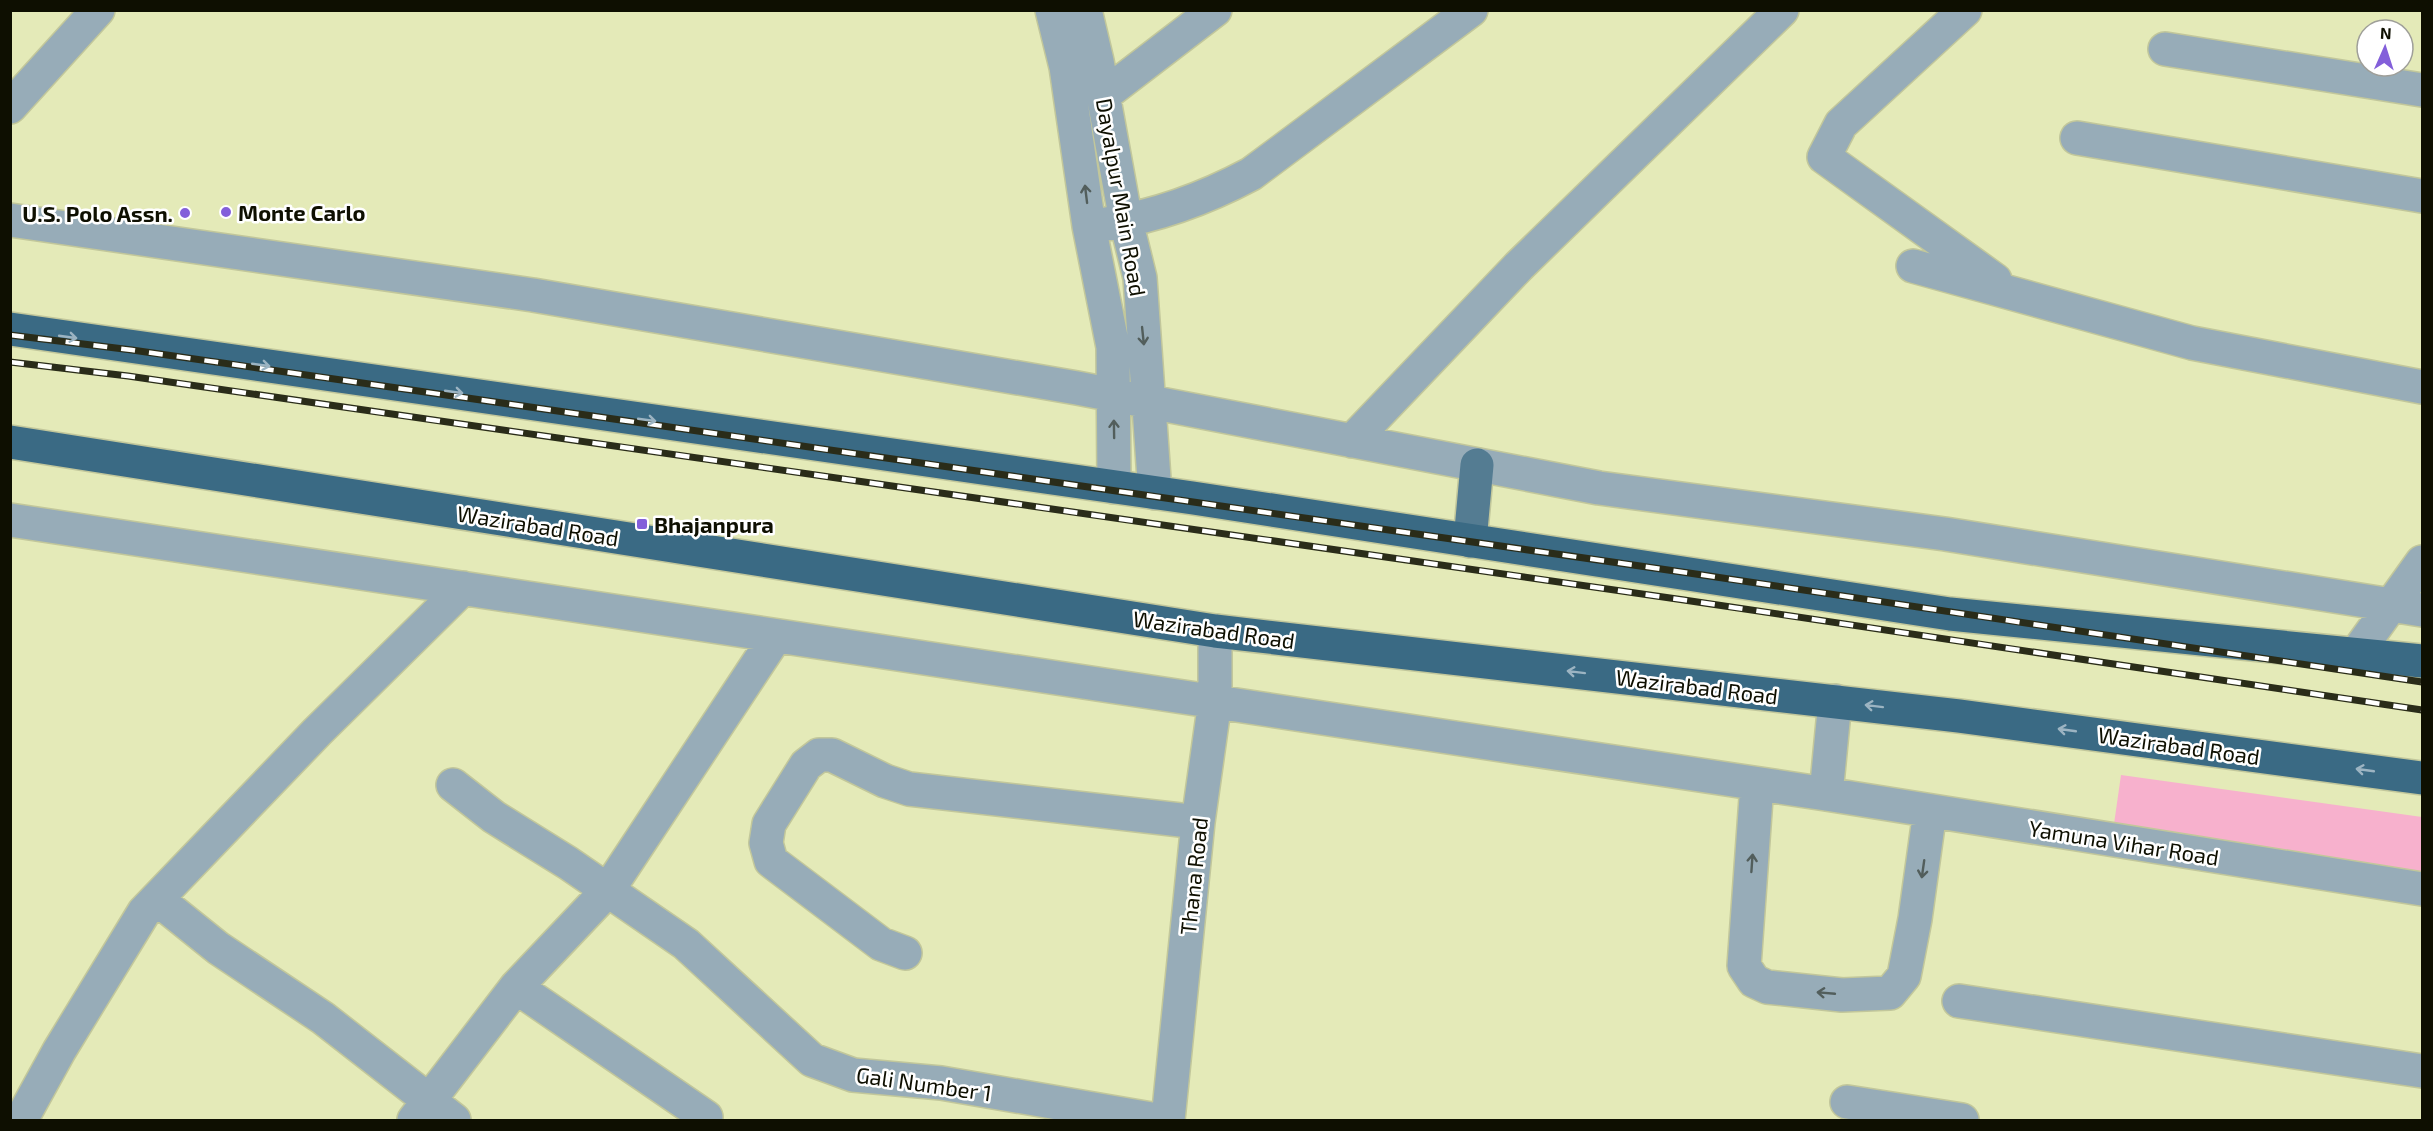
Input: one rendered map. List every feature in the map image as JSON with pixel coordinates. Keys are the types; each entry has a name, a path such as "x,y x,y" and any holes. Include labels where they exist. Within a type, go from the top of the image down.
{"highway":[{"path":"10,329 1155,493 1950,614 2422,661"},
{"name":"Wazirabad Road","path":"10,442 1215,631 1835,701 2422,778"}],"main road":[{"path":"1470,541 1477,465"}],"street":[{"path":"10,107 98,10"},
{"name":"Dayalpur Main Road","path":"1052,10 1066,67 1089,226 1113,347 1114,487"},
{"name":"Dayalpur Main Road","path":"1085,10 1104,94 1126,220 1140,278 1155,493"},
{"path":"1104,94 1215,10"},
{"path":"1089,226 1126,220 1212,195 1251,174 1471,10"},
{"path":"1352,441 1519,266 1782,10"},
{"path":"1965,10 1841,124 1824,157 2013,294"},
{"path":"2165,49 2422,90"},
{"path":"2077,138 2422,196"},
{"path":"10,220 533,295 1113,395 1599,488 1946,534 2407,608"},
{"path":"1913,266 2192,343 2422,387"},
{"name":"Yamuna Vihar Road","path":"10,520 1826,794 2422,889"},
{"path":"2356,654 2407,608 2422,562"},
{"path":"21,1120 77,1021 144,912 317,732 463,588"},
{"name":"Thana Road","path":"1168,1120 1198,822 1215,701 1215,631"},
{"path":"420,1111 516,987 608,890 777,636"},
{"path":"1826,794 1835,701"},
{"path":"905,953 881,944 771,861 766,843 770,824 806,765 819,755 832,755 885,781 909,789 1198,822"},
{"path":"1757,784 1744,966 1754,981 1767,987 1842,995 1890,993 1904,976 1915,919 1930,811"},
{"name":"Gali Number 1","path":"453,785 494,817 608,890 686,944 812,1060 853,1075 941,1083 1157,1120"},
{"path":"157,899 219,948 322,1018 420,1111 454,1120"},
{"path":"516,987 706,1117 703,1120"},
{"path":"1959,1001 2422,1071"},
{"path":"1847,1102 1962,1120"}],"shaded area":[{"path":"2121,775 2422,817 2422,901 2110,852"}],"railway":[{"path":"10,335 132,350 1689,573 2422,682"},
{"path":"10,362 128,376 1684,600 2422,710"}],"place":[{"name":"Monte Carlo","path":"226,212"},
{"name":"U.S. Polo Assn.","path":"185,213"},
{"name":"Bhajanpura","path":"642,524"}]}
